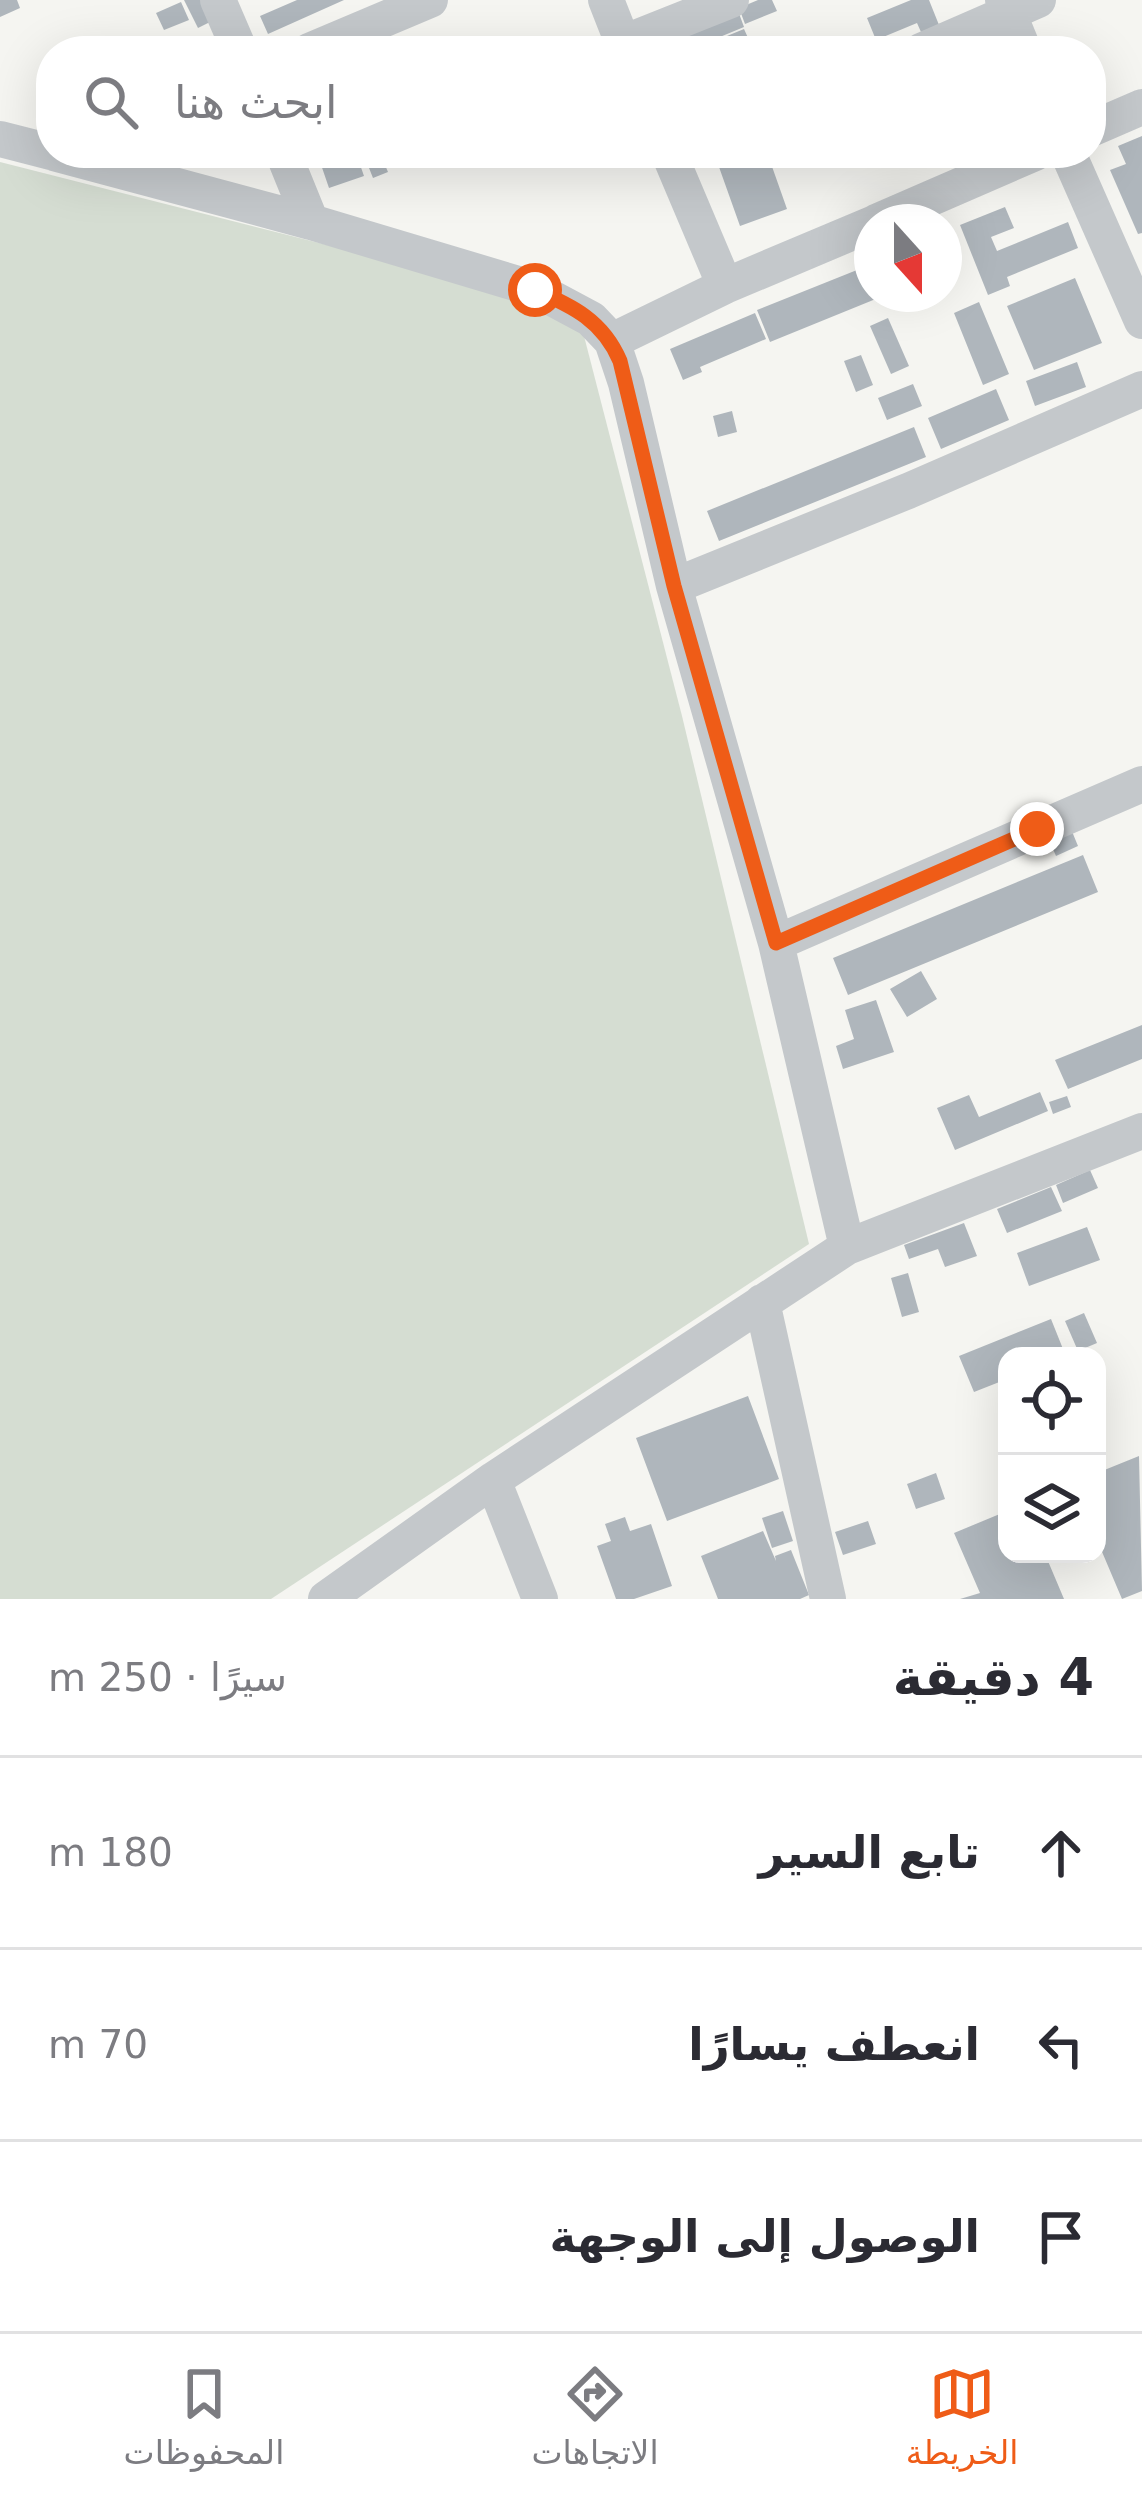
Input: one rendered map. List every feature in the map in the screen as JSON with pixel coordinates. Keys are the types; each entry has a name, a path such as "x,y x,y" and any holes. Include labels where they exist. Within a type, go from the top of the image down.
{"street":[{"path":"218,0 234,36"},
{"path":"345,36 430,0"},
{"path":"606,0 620,36"},
{"path":"649,36 731,0"},
{"path":"951,36 1016,4 1021,36"},
{"path":"1106,123 1142,107"},
{"path":"0,139 36,149"},
{"path":"109,168 311,221 535,290 591,319 611,341 626,383 674,586 776,943 847,1246"},
{"path":"289,168 311,221"},
{"path":"678,168 725,286"},
{"path":"918,204 1000,168"},
{"path":"1076,168 1130,264 1142,321"},
{"path":"611,341 854,231"},
{"path":"674,586 1142,389"},
{"path":"776,943 1142,784"},
{"path":"326,1599 493,1480 847,1246 1142,1131"},
{"path":"762,1302 828,1599"},
{"path":"493,1480 540,1599"}],"shaded area":[{"path":"0,162 501,289 553,310 584,336 682,716 809,1244 271,1599 0,1599"}],"building":[{"path":"0,0 17,0 20,8 0,17"},
{"path":"184,0 206,0 216,19 198,28"},
{"path":"297,0 344,0 268,34 260,16"},
{"path":"772,0 777,11 745,24 739,8"},
{"path":"911,0 929,0 939,25 921,32 917,23 874,36 867,18"},
{"path":"181,2 189,20 164,30 156,13"},
{"path":"737,8 744,27 722,36 668,36"},
{"path":"1142,136 1142,233 1138,234 1110,170 1126,164 1118,146"},
{"path":"322,168 361,168 364,176 329,188"},
{"path":"369,168 386,168 388,172 373,178"},
{"path":"719,168 773,168 787,209 740,226"},
{"path":"1005,207 1014,228 991,237 997,251 1068,222 1078,248 1007,277 1010,286 988,295 962,224"},
{"path":"854,271 854,308 770,342 757,310"},
{"path":"1075,278 1102,343 1034,370 1007,306"},
{"path":"979,302 1009,374 983,385 954,313"},
{"path":"755,313 766,339 700,367 702,372 683,380 670,349"},
{"path":"888,318 909,366 891,374 870,326"},
{"path":"861,355 873,385 856,392 844,361"},
{"path":"1077,362 1086,387 1035,406 1026,381"},
{"path":"913,384 922,406 887,420 878,398"},
{"path":"996,389 1009,420 941,449 928,418"},
{"path":"732,411 737,432 718,437 713,416"},
{"path":"914,427 926,457 719,541 707,511"},
{"path":"1071,829 1078,846 1056,856 1049,840"},
{"path":"1083,855 1098,892 848,995 833,958"},
{"path":"921,971 937,999 907,1017 890,989"},
{"path":"876,1000 894,1052 843,1069 836,1046 854,1039 845,1010"},
{"path":"1142,1025 1142,1059 1068,1089 1055,1060"},
{"path":"1040,1092 1048,1111 955,1150 937,1108 969,1095 979,1117"},
{"path":"1067,1096 1071,1107 1053,1114 1049,1102"},
{"path":"1090,1170 1098,1188 1063,1203 1056,1185"},
{"path":"1051,1187 1062,1211 1007,1233 997,1209"},
{"path":"964,1223 977,1256 945,1267 938,1249 909,1259 904,1245"},
{"path":"1087,1227 1100,1260 1029,1286 1017,1253"},
{"path":"908,1273 919,1312 902,1317 891,1278"},
{"path":"1084,1313 1097,1343 1076,1347 1065,1321"},
{"path":"1051,1319 1062,1347 998,1347 998,1383 974,1392 959,1356"},
{"path":"748,1396 779,1479 667,1521 636,1438"},
{"path":"1139,1456 1142,1591 1122,1599 1106,1561 1106,1469"},
{"path":"936,1473 945,1499 916,1509 907,1484"},
{"path":"783,1511 793,1541 772,1548 762,1518"},
{"path":"998,1515 998,1563 1049,1563 1064,1599 960,1599 980,1593 954,1533"},
{"path":"625,1517 630,1531 651,1524 672,1586 634,1599 616,1599 597,1546 611,1541 605,1524"},
{"path":"868,1521 876,1544 843,1555 835,1532"},
{"path":"763,1531 776,1561 775,1556 791,1550 809,1595 800,1599 718,1599 701,1556"}],"route":[{"path":"535,290 591,319 611,341 620,361 674,586 776,943 1037,829"}]}
